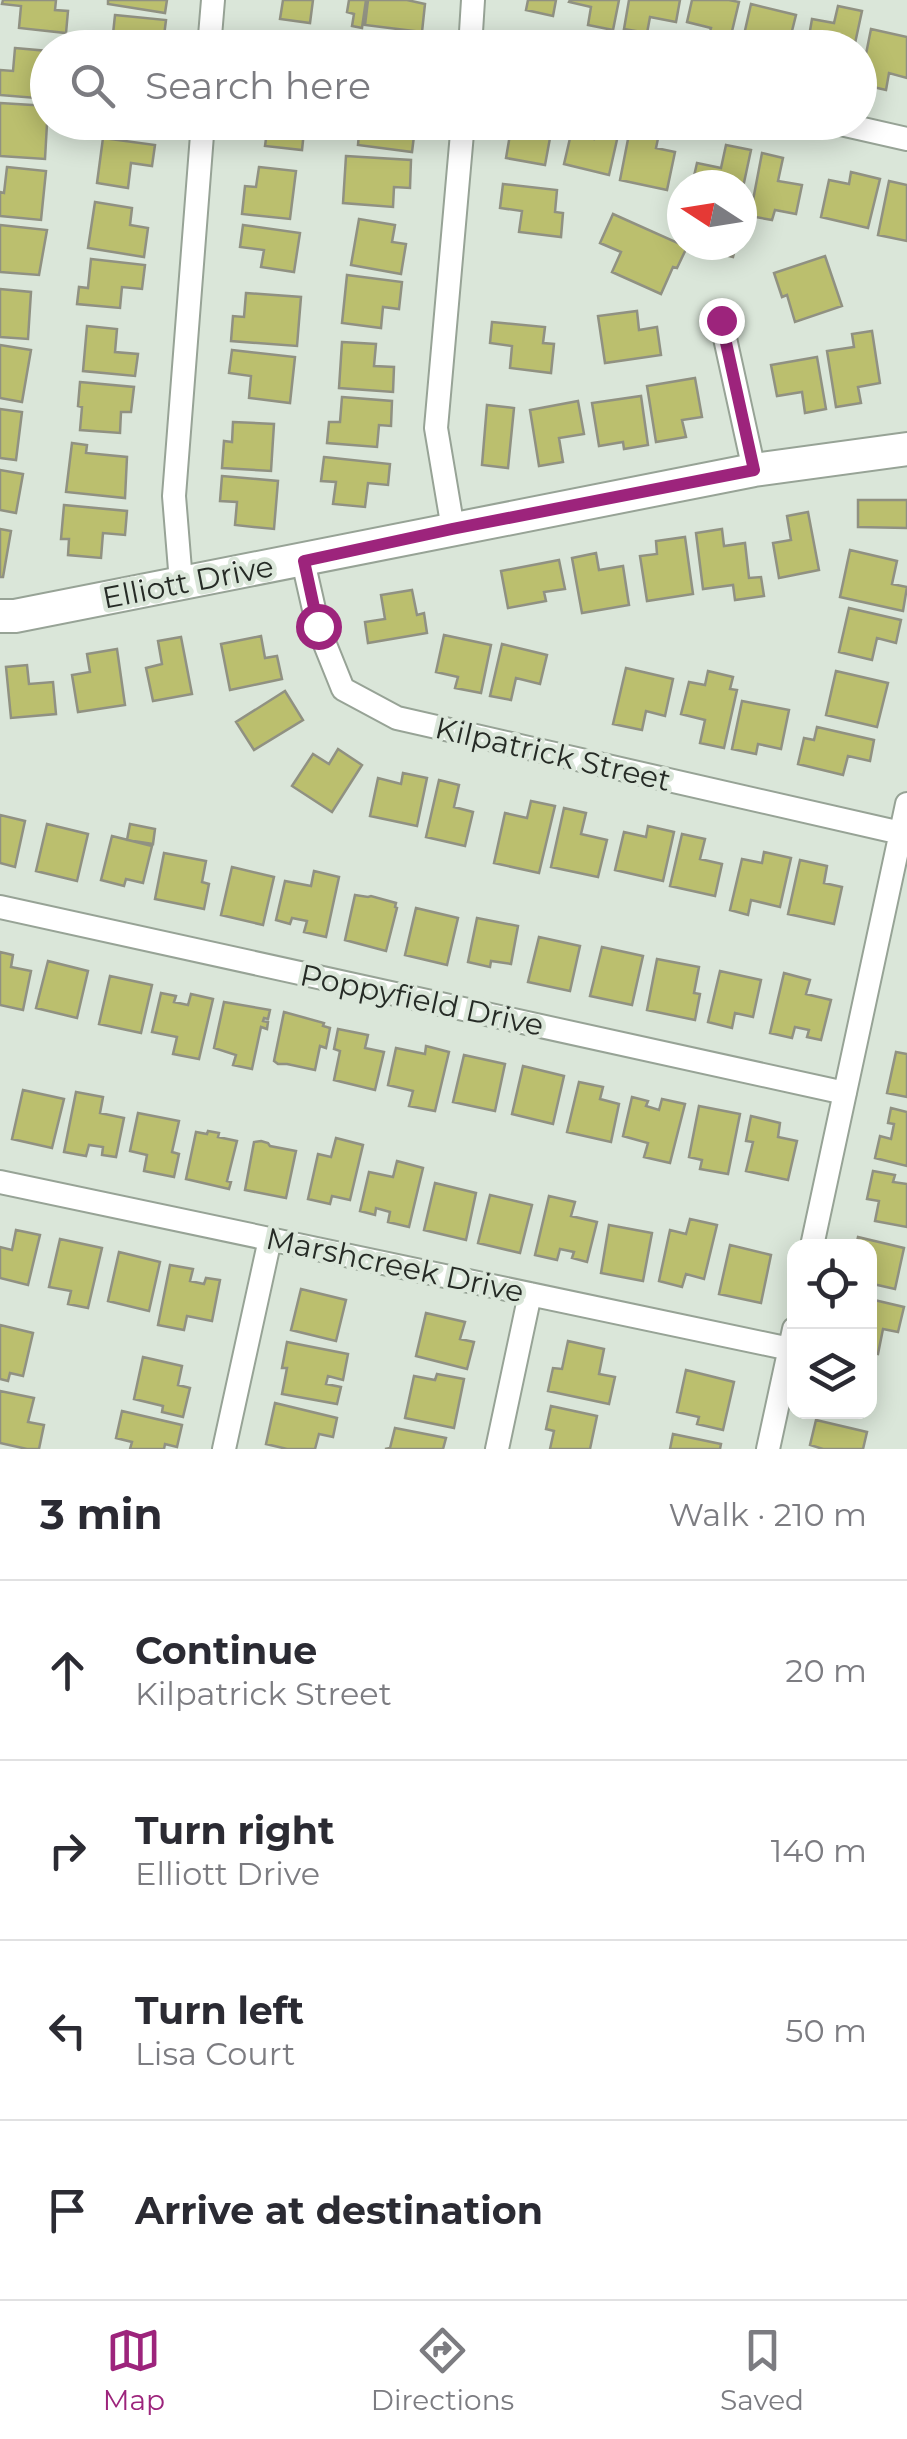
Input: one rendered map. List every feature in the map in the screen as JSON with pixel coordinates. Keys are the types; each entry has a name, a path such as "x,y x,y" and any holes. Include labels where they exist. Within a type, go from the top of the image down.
{"street":[{"path":"210,30 213,0"},
{"path":"474,0 475,30"},
{"path":"877,132 907,139"},
{"path":"182,582 174,496 202,140"},
{"path":"452,529 436,428 461,140"},
{"path":"721,320 754,470"},
{"name":"Elliott Drive","path":"0,616 304,561 754,470 907,449"},
{"name":"Kilpatrick Street","path":"304,561 318,626 343,689 397,718 900,833"},
{"path":"814,1239 907,804"},
{"name":"Poppyfield Drive","path":"0,906 845,1093"},
{"name":"Marshcreek Drive","path":"0,1182 530,1294 787,1338"},
{"path":"224,1449 270,1238"},
{"path":"498,1449 530,1294"},
{"path":"768,1449 787,1362"}],"building":[{"path":"3,0 56,0 55,10 68,11 66,30 19,28 21,6 2,4"},
{"path":"108,0 167,0 165,13 108,4"},
{"path":"283,0 313,0 310,23 280,19"},
{"path":"349,0 366,0 362,28 352,26 354,14 347,12"},
{"path":"368,0 425,4 422,30 365,25"},
{"path":"528,0 556,0 553,16 526,10"},
{"path":"570,0 619,0 613,30 588,25 591,7"},
{"path":"629,0 680,0 676,22 650,17 648,30 624,29"},
{"path":"692,0 739,2 732,30 710,30 687,22"},
{"path":"751,4 796,15 792,30 745,30"},
{"path":"838,6 862,11 858,30 810,30 812,19 834,23"},
{"path":"115,15 166,20 165,30 113,30"},
{"path":"877,30 907,37 907,78 889,73 886,90 877,88"},
{"path":"15,48 30,49 30,98 0,95 0,70 13,71"},
{"path":"0,103 30,105 30,140 46,140 45,159 0,156"},
{"path":"103,140 155,145 152,166 131,163 128,188 97,183"},
{"path":"266,140 303,140 302,150 265,146"},
{"path":"358,140 414,140 412,152 358,145"},
{"path":"509,140 550,140 545,165 506,158"},
{"path":"570,140 617,140 609,175 564,164"},
{"path":"628,140 658,140 656,148 675,152 671,170 667,170 667,190 620,180"},
{"path":"726,145 751,150 747,170 695,170 697,163 721,168"},
{"path":"762,153 783,158 778,181 802,185 796,214 775,210 772,220 757,217"},
{"path":"346,156 411,160 410,188 394,187 393,207 343,203"},
{"path":"7,167 46,171 41,220 0,216 0,192 4,193"},
{"path":"259,167 296,171 290,219 242,214 245,186 256,187"},
{"path":"851,172 880,179 868,228 821,217 829,180 849,184"},
{"path":"889,181 907,185 907,241 878,235"},
{"path":"503,184 557,190 555,212 563,213 561,237 519,232 522,211 500,208"},
{"path":"95,202 132,208 130,225 148,228 144,257 88,248"},
{"path":"613,214 667,238 667,260 681,260 677,268 673,267 661,294 612,272 621,252 600,243"},
{"path":"359,219 395,225 392,242 406,244 401,274 351,265"},
{"path":"0,225 47,230 39,275 0,272"},
{"path":"243,225 300,233 294,272 261,267 264,250 240,247"},
{"path":"825,256 842,306 795,322 787,295 782,297 774,273"},
{"path":"91,259 145,265 142,289 122,287 120,308 77,304 79,287 88,288"},
{"path":"347,275 402,282 399,309 383,307 381,328 342,323"},
{"path":"0,289 31,292 28,339 0,337"},
{"path":"246,293 301,297 297,346 231,341 233,316 244,317"},
{"path":"637,311 639,330 657,327 661,355 605,363 598,316"},
{"path":"492,322 545,327 543,343 554,344 551,373 510,368 512,346 490,343"},
{"path":"87,326 117,329 115,352 138,354 135,376 83,371"},
{"path":"872,331 880,383 858,387 861,403 836,407 827,351 854,347 852,334"},
{"path":"342,342 376,344 374,366 394,367 393,392 339,388"},
{"path":"0,345 31,350 22,402 0,398"},
{"path":"232,350 295,357 290,403 249,398 251,376 229,373"},
{"path":"817,357 826,409 805,413 802,392 777,396 771,365"},
{"path":"695,378 702,417 682,420 686,437 656,442 647,386"},
{"path":"80,382 134,387 131,412 121,412 120,433 80,430"},
{"path":"641,396 648,445 624,449 623,442 599,446 592,403"},
{"path":"342,397 392,401 391,426 379,425 377,447 327,443 329,422 340,422"},
{"path":"578,401 584,434 559,438 563,462 539,466 530,410"},
{"path":"487,405 514,408 508,468 482,465"},
{"path":"0,409 22,412 16,460 0,458"},
{"path":"233,422 274,424 271,471 222,468 224,441 232,442"},
{"path":"72,443 87,445 86,453 127,457 125,498 66,492"},
{"path":"324,457 390,464 388,485 368,483 365,507 333,504 336,482 321,481"},
{"path":"0,470 23,474 16,513 0,510"},
{"path":"222,476 278,481 274,529 235,525 237,502 220,501"},
{"path":"858,500 907,500 907,528 858,527"},
{"path":"64,505 127,511 125,535 103,533 101,558 68,555 69,539 61,539"},
{"path":"808,512 819,570 779,578 773,543 791,540 787,516"},
{"path":"0,529 11,531 3,577 0,577"},
{"path":"722,529 724,546 745,543 749,578 761,577 764,596 735,600 733,585 703,589 696,533"},
{"path":"685,537 693,594 647,601 640,556 657,554 656,541"},
{"path":"850,550 897,561 892,584 907,587 903,611 840,597"},
{"path":"596,553 599,570 623,566 629,605 582,613 572,558"},
{"path":"559,560 565,589 544,592 546,601 508,608 501,571"},
{"path":"412,590 417,615 424,613 427,633 368,643 365,622 385,619 381,595"},
{"path":"849,608 901,620 896,643 877,638 872,660 839,652"},
{"path":"444,635 491,645 481,693 455,688 458,677 436,672"},
{"path":"261,636 265,658 277,656 282,679 230,690 221,644"},
{"path":"181,637 192,694 153,701 146,668 162,664 158,641"},
{"path":"502,644 547,655 540,684 516,678 511,700 490,696"},
{"path":"117,649 125,705 78,712 72,675 90,672 87,654"},
{"path":"27,665 29,684 53,682 56,714 11,718 6,667"},
{"path":"626,668 673,679 665,716 646,711 642,730 613,724"},
{"path":"708,671 733,677 730,689 737,690 724,748 700,743 705,720 681,714 689,682 705,685"},
{"path":"836,671 888,683 877,727 826,715"},
{"path":"285,691 303,720 254,750 236,722"},
{"path":"742,701 789,710 781,749 758,744 756,754 732,749"},
{"path":"817,727 874,740 870,761 848,756 843,775 798,764 804,738 814,740"},
{"path":"338,749 362,765 332,812 292,786 313,754 329,764"},
{"path":"403,773 427,778 417,826 370,816 378,778 401,784"},
{"path":"439,780 459,785 454,807 473,812 465,846 426,837"},
{"path":"531,801 555,806 539,873 494,863 505,813 527,818"},
{"path":"564,808 586,813 581,834 607,840 598,877 551,867"},
{"path":"0,815 25,821 15,867 0,863"},
{"path":"47,824 88,834 77,881 36,871"},
{"path":"130,824 155,829 153,844 127,840"},
{"path":"648,826 674,832 663,881 615,870 624,832 646,837"},
{"path":"682,834 705,839 700,859 722,864 715,896 670,886"},
{"path":"112,836 152,846 143,883 126,879 124,886 101,880"},
{"path":"764,852 791,858 780,907 751,900 748,915 730,910 742,859 762,863"},
{"path":"164,853 206,861 202,882 209,884 204,909 155,899"},
{"path":"800,860 827,866 824,883 842,887 834,924 788,914"},
{"path":"232,867 274,877 263,925 221,915"},
{"path":"314,871 339,877 326,937 304,932 307,921 292,918 290,924 276,920 285,881 311,886"},
{"path":"355,895 396,903 386,951 345,940"},
{"path":"416,908 458,918 447,965 405,955"},
{"path":"477,918 518,926 511,964 491,961 490,967 468,962"},
{"path":"539,937 580,946 570,991 528,982"},
{"path":"602,947 643,956 632,1005 590,996"},
{"path":"0,952 13,955 11,967 31,971 23,1010 0,1005"},
{"path":"657,959 699,967 694,993 700,994 695,1020 647,1010"},
{"path":"48,961 88,971 77,1018 36,1008"},
{"path":"720,971 761,980 753,1017 735,1013 732,1028 708,1022"},
{"path":"784,973 810,980 806,994 831,1000 821,1040 807,1037 809,1030 795,1027 792,1038 770,1033"},
{"path":"110,976 152,985 141,1033 99,1024"},
{"path":"161,993 176,996 174,1002 188,1005 191,994 213,999 199,1059 173,1054 177,1037 152,1032"},
{"path":"224,1002 270,1010 268,1019 263,1021 268,1022 267,1029 261,1027 252,1069 233,1065 236,1055 214,1048"},
{"path":"284,1012 330,1028 326,1048 320,1046 315,1070 274,1061"},
{"path":"338,1029 368,1035 365,1048 384,1052 375,1090 334,1080 340,1051 334,1049"},
{"path":"426,1046 449,1052 435,1111 409,1106 413,1091 388,1085 396,1048 425,1054"},
{"path":"896,1052 907,1054 907,1097 887,1093"},
{"path":"464,1055 505,1064 495,1111 453,1102"},
{"path":"523,1066 564,1076 553,1124 512,1114"},
{"path":"579,1082 603,1087 600,1099 619,1104 611,1142 567,1132"},
{"path":"23,1090 64,1099 52,1148 12,1139"},
{"path":"76,1092 103,1097 100,1113 124,1118 116,1157 102,1155 103,1147 89,1145 86,1156 64,1152"},
{"path":"632,1097 648,1101 646,1106 659,1110 662,1099 685,1104 670,1163 644,1157 648,1143 623,1136"},
{"path":"699,1106 740,1114 728,1174 700,1169 702,1160 689,1157"},
{"path":"891,1108 907,1112 907,1166 875,1158 880,1136 891,1139"},
{"path":"138,1113 179,1121 172,1152 179,1154 174,1177 144,1171 147,1155 130,1151"},
{"path":"751,1116 780,1123 778,1137 797,1141 788,1180 746,1171 753,1142 746,1141"},
{"path":"208,1131 237,1141 227,1181 231,1182 229,1189 186,1179 196,1132"},
{"path":"336,1138 363,1145 350,1200 332,1196 330,1204 308,1199 318,1154 331,1157"},
{"path":"254,1142 296,1151 286,1198 245,1190"},
{"path":"397,1161 423,1168 409,1227 388,1222 390,1212 376,1208 375,1215 360,1211 369,1172 393,1177"},
{"path":"873,1171 895,1175 893,1182 907,1184 907,1227 875,1221 879,1201 867,1199"},
{"path":"435,1183 476,1193 466,1240 424,1230"},
{"path":"490,1195 532,1205 520,1253 478,1243"},
{"path":"549,1196 575,1202 571,1216 597,1222 587,1262 572,1258 574,1252 560,1249 557,1260 535,1255"},
{"path":"690,1219 717,1225 704,1279 686,1274 682,1287 659,1281 670,1230 686,1234"},
{"path":"609,1225 652,1233 643,1281 601,1273"},
{"path":"16,1230 40,1235 28,1285 0,1278 0,1247 12,1250"},
{"path":"60,1239 102,1248 88,1308 68,1304 71,1291 49,1287"},
{"path":"877,1242 904,1248 895,1289 877,1285"},
{"path":"730,1245 771,1255 761,1303 719,1294"},
{"path":"119,1252 160,1262 149,1311 108,1301"},
{"path":"170,1265 193,1269 190,1281 204,1284 206,1278 220,1280 212,1321 187,1316 184,1330 158,1325"},
{"path":"301,1289 346,1300 336,1341 291,1330"},
{"path":"877,1301 904,1307 898,1332 883,1329 878,1354"},
{"path":"426,1313 465,1322 460,1339 474,1342 467,1369 416,1356"},
{"path":"0,1325 33,1333 23,1376 10,1373 8,1381 0,1379"},
{"path":"568,1341 604,1349 599,1374 615,1377 609,1404 548,1391 553,1368 562,1369"},
{"path":"287,1342 348,1354 343,1380 328,1376 326,1384 341,1387 337,1404 282,1394"},
{"path":"143,1357 182,1366 178,1385 190,1388 183,1417 162,1412 163,1406 134,1399"},
{"path":"686,1370 734,1382 723,1430 697,1424 699,1417 677,1412"},
{"path":"437,1374 464,1379 454,1428 405,1418 414,1376 435,1380"},
{"path":"0,1391 34,1398 28,1422 44,1425 39,1449 0,1443"},
{"path":"275,1403 337,1418 333,1437 319,1434 315,1449 266,1444"},
{"path":"551,1406 597,1416 590,1449 550,1449 554,1431 546,1429"},
{"path":"122,1411 182,1425 177,1447 165,1444 164,1449 130,1449 132,1442 116,1438"},
{"path":"816,1420 867,1432 863,1449 823,1449 810,1445"},
{"path":"395,1428 446,1438 443,1449 385,1449 390,1448"},
{"path":"673,1434 721,1444 720,1449 670,1449"}],"route":[{"path":"318,626 304,561 754,470 721,320"}]}
